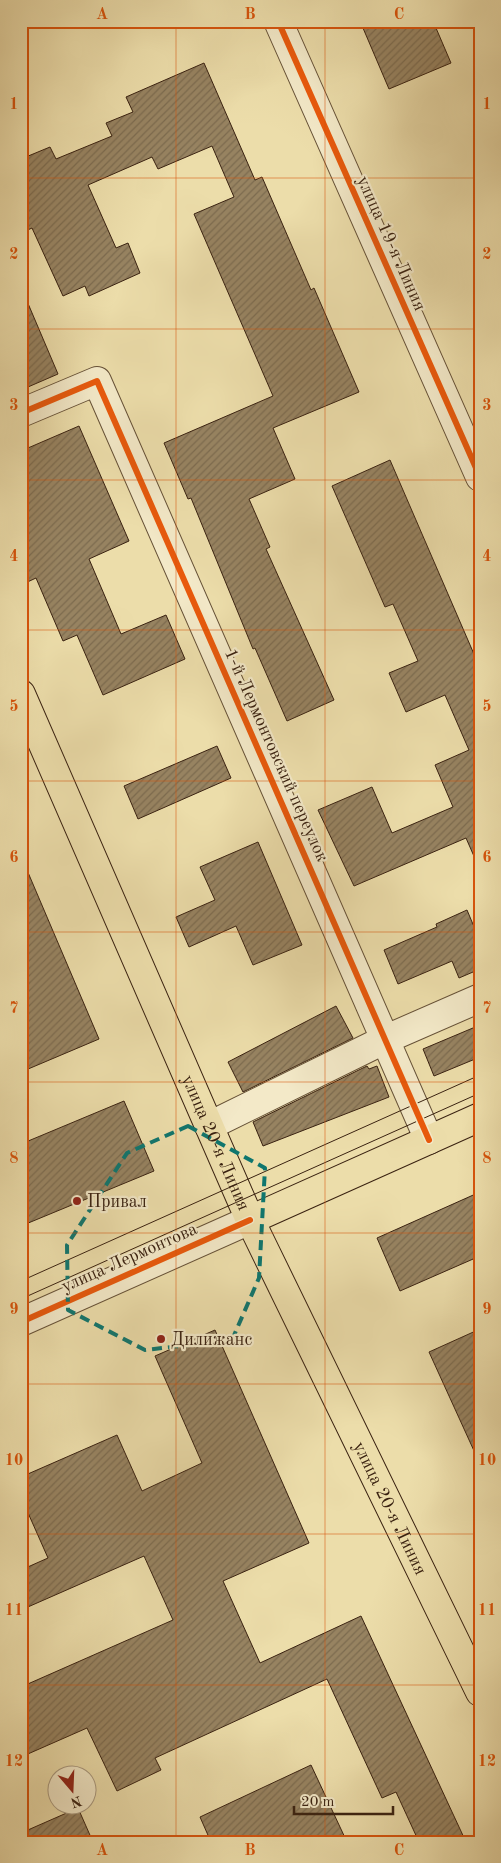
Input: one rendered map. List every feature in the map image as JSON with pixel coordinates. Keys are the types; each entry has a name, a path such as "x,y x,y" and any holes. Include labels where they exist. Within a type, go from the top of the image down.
{"main road":[{"name":"улица 20-я Линия","path":"21,694 250,1220 480,1692"},
{"name":"улица Лермонтова","path":"250,1220 480,1117"}],"street":[{"name":"улица 19-я Линия","path":"278,21 480,477"},
{"name":"1-й Лермонтовский переулок","path":"21,414 97,381 429,1140"},
{"path":"209,1126 384,1040 480,998"},
{"name":"улица Лермонтова","path":"21,1322 250,1220"}],"highlighted area":[{"path":"188,1126 265,1168 259,1278 232,1340 145,1350 68,1310 67,1245 127,1153"}],"building":[{"path":"360,21 433,21 451,63 389,89"},
{"path":"204,63 255,180 262,177 311,290 314,288 359,392 273,428 295,479 249,499 270,547 266,549 334,700 287,721 255,648 253,649 191,498 188,499 164,443 273,396 194,214 234,197 212,146 158,169 152,157 88,185 116,248 128,243 140,273 89,296 85,286 63,296 32,228 21,233 21,159 50,147 56,159 112,136 106,123 133,112 126,97"},
{"path":"21,287 58,374 21,390"},
{"path":"79,426 129,541 89,559 121,634 166,615 185,659 103,695 77,635 63,641 36,578 21,585 21,451"},
{"path":"390,460 480,668 480,870 466,838 354,886 318,810 372,787 392,833 453,807 435,765 469,750 445,695 406,712 389,673 418,661 393,604 385,607 332,486"},
{"path":"217,746 231,778 138,819 124,786"},
{"path":"258,842 302,945 253,965 236,926 189,947 176,917 215,900 200,867"},
{"path":"21,856 99,1039 21,1072"},
{"path":"467,910 480,941 480,969 459,978 452,961 398,984 384,950 437,927 436,924"},
{"path":"336,1006 353,1038 243,1092 228,1062"},
{"path":"480,1025 480,1057 434,1076 423,1049"},
{"path":"367,1066 369,1069 377,1066 389,1097 263,1146 253,1122"},
{"path":"124,1101 154,1171 21,1226 21,1144"},
{"path":"480,1192 480,1256 400,1291 377,1238"},
{"path":"480,1329 480,1464 429,1352"},
{"path":"215,1330 309,1543 223,1581 260,1663 361,1616 466,1842 419,1842 396,1792 382,1798 327,1679 155,1758 161,1770 117,1791 87,1728 21,1757 21,1687 173,1620 144,1556 21,1610 21,1570 48,1558 21,1497 21,1477 117,1435 142,1491 202,1463 155,1356"},
{"path":"311,1765 347,1842 211,1842 200,1817"},
{"path":"60,1816 82,1816 93,1842 21,1842 21,1833"}],"tram line":[{"path":"21,1281 480,1075"},
{"path":"21,1299 480,1093"}],"cycle path":[{"path":"278,21 480,477"},
{"path":"21,413 97,381 429,1140"},
{"path":"21,1322 250,1220"}],"place":[{"name":"Привал","path":"77,1201"},
{"name":"Дилижанс","path":"161,1339"}]}
